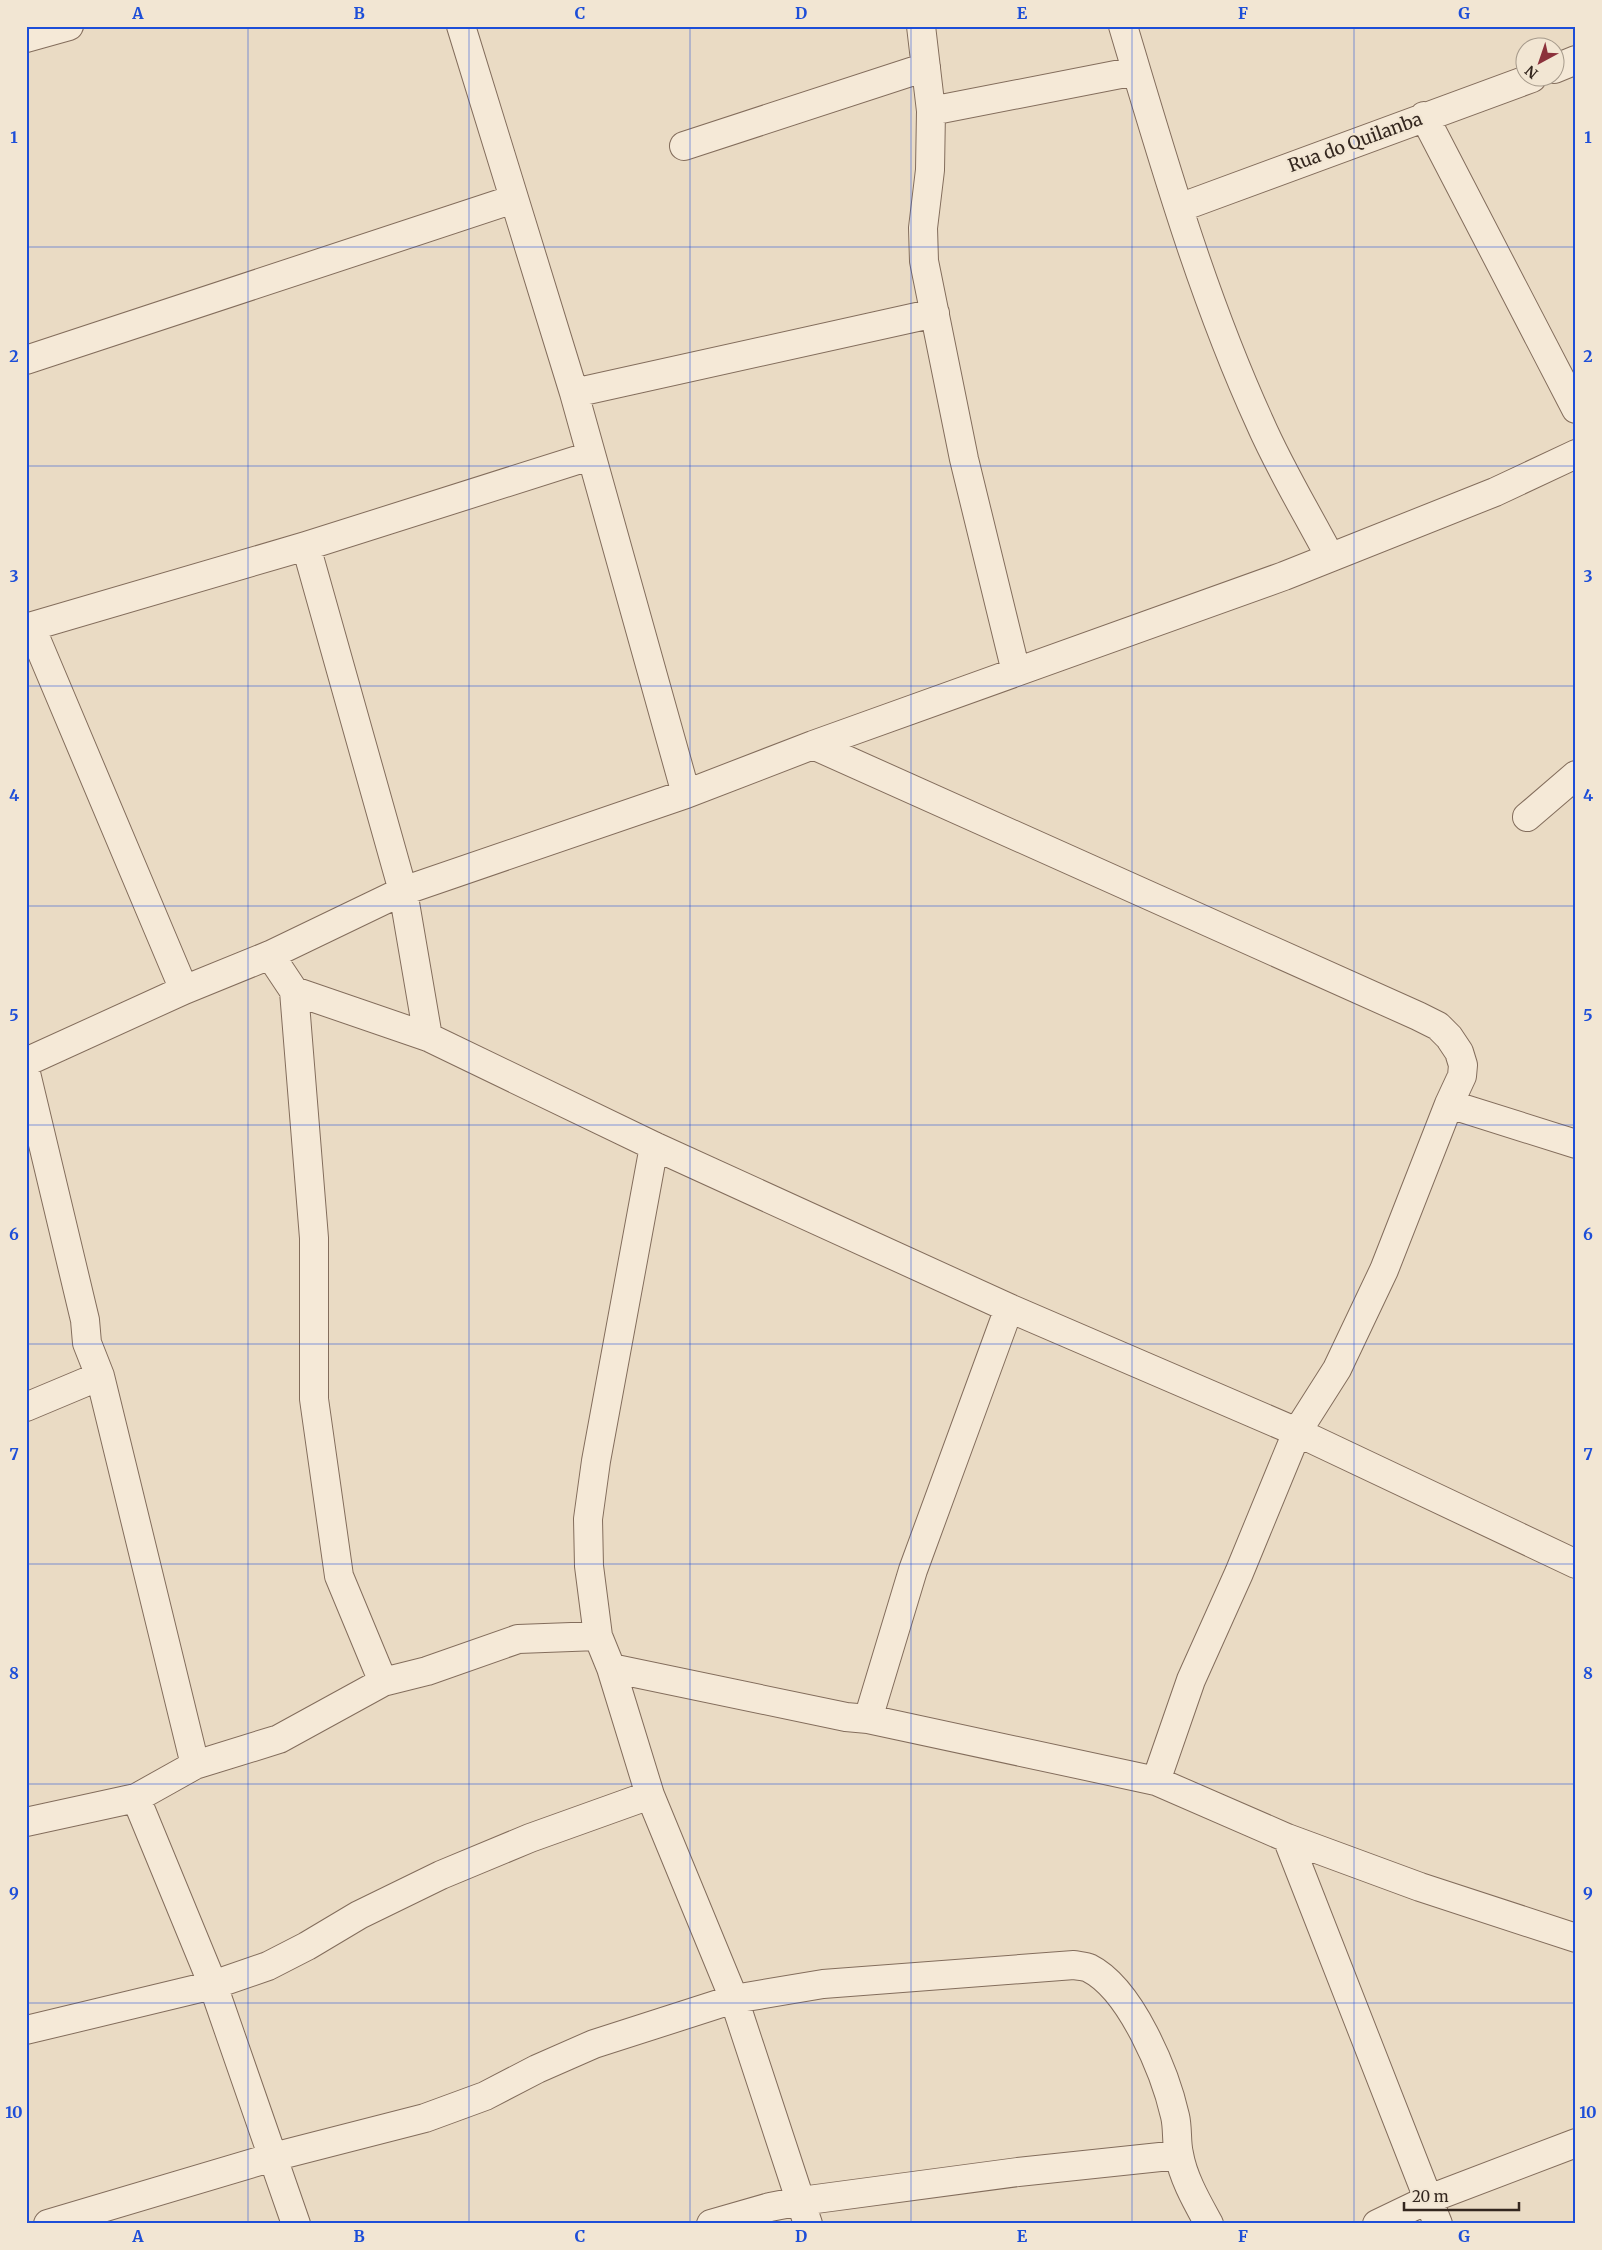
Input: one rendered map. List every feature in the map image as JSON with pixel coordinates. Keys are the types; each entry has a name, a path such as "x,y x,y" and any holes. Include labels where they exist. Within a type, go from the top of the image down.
{"street":[{"path":"26,38 69,26"},
{"path":"461,26 574,393 590,456 686,794"},
{"path":"922,26 931,111 930,170 923,228 924,260 964,459 1016,672"},
{"path":"1123,26 1179,208 1223,334 1260,424 1330,558"},
{"path":"1564,64 1576,60"},
{"path":"684,146 926,67"},
{"path":"931,111 1136,70"},
{"name":"Rua do Quilanba","path":"1179,208 1514,84"},
{"path":"1424,116 1576,409"},
{"path":"26,360 514,199"},
{"path":"574,393 935,313"},
{"path":"26,1062 184,990 270,955 403,891 686,794 813,745 1330,558 1495,492 1576,454"},
{"path":"184,990 29,628 306,546 590,456"},
{"path":"306,546 403,891 428,1037"},
{"path":"813,745 1438,1026 1449,1037 1459,1052 1463,1065 1462,1076 1449,1104 1384,1270 1337,1369 1297,1432 1239,1573 1191,1680 1156,1781"},
{"path":"1527,817 1576,775"},
{"path":"270,955 294,991 314,1238 314,1399 339,1576 383,1682"},
{"path":"294,991 428,1037 654,1146 1009,1308 1297,1432 1576,1564"},
{"path":"26,1073 85,1320 87,1343 100,1376 195,1765"},
{"path":"1449,1104 1576,1144"},
{"path":"654,1146 596,1461 588,1519 589,1566 598,1636 612,1668 650,1795 734,1999 805,2213"},
{"path":"868,1719 913,1570 1009,1308"},
{"path":"26,1407 100,1376"},
{"path":"26,1822 136,1798 195,1765 280,1739 383,1682 427,1671 518,1639 598,1636"},
{"path":"612,1668 846,1717 868,1719 1156,1781 1287,1838 1420,1887 1576,1938"},
{"path":"26,2030 213,1985 268,1966 358,1915 440,1874 530,1838 650,1795"},
{"path":"136,1798 213,1985 296,2224"},
{"path":"1287,1838 1433,2212"},
{"path":"48,2224 273,2157 424,2118 486,2096 536,2069 594,2044 734,1999 823,1984 1074,1965 1088,1968 1111,1985 1123,1998 1136,2018 1158,2065 1175,2116 1179,2155 1191,2189 1209,2224"},
{"path":"1377,2224 1433,2212 1576,2143"},
{"path":"712,2224 770,2207 805,2213 1018,2172 1179,2155"}]}
